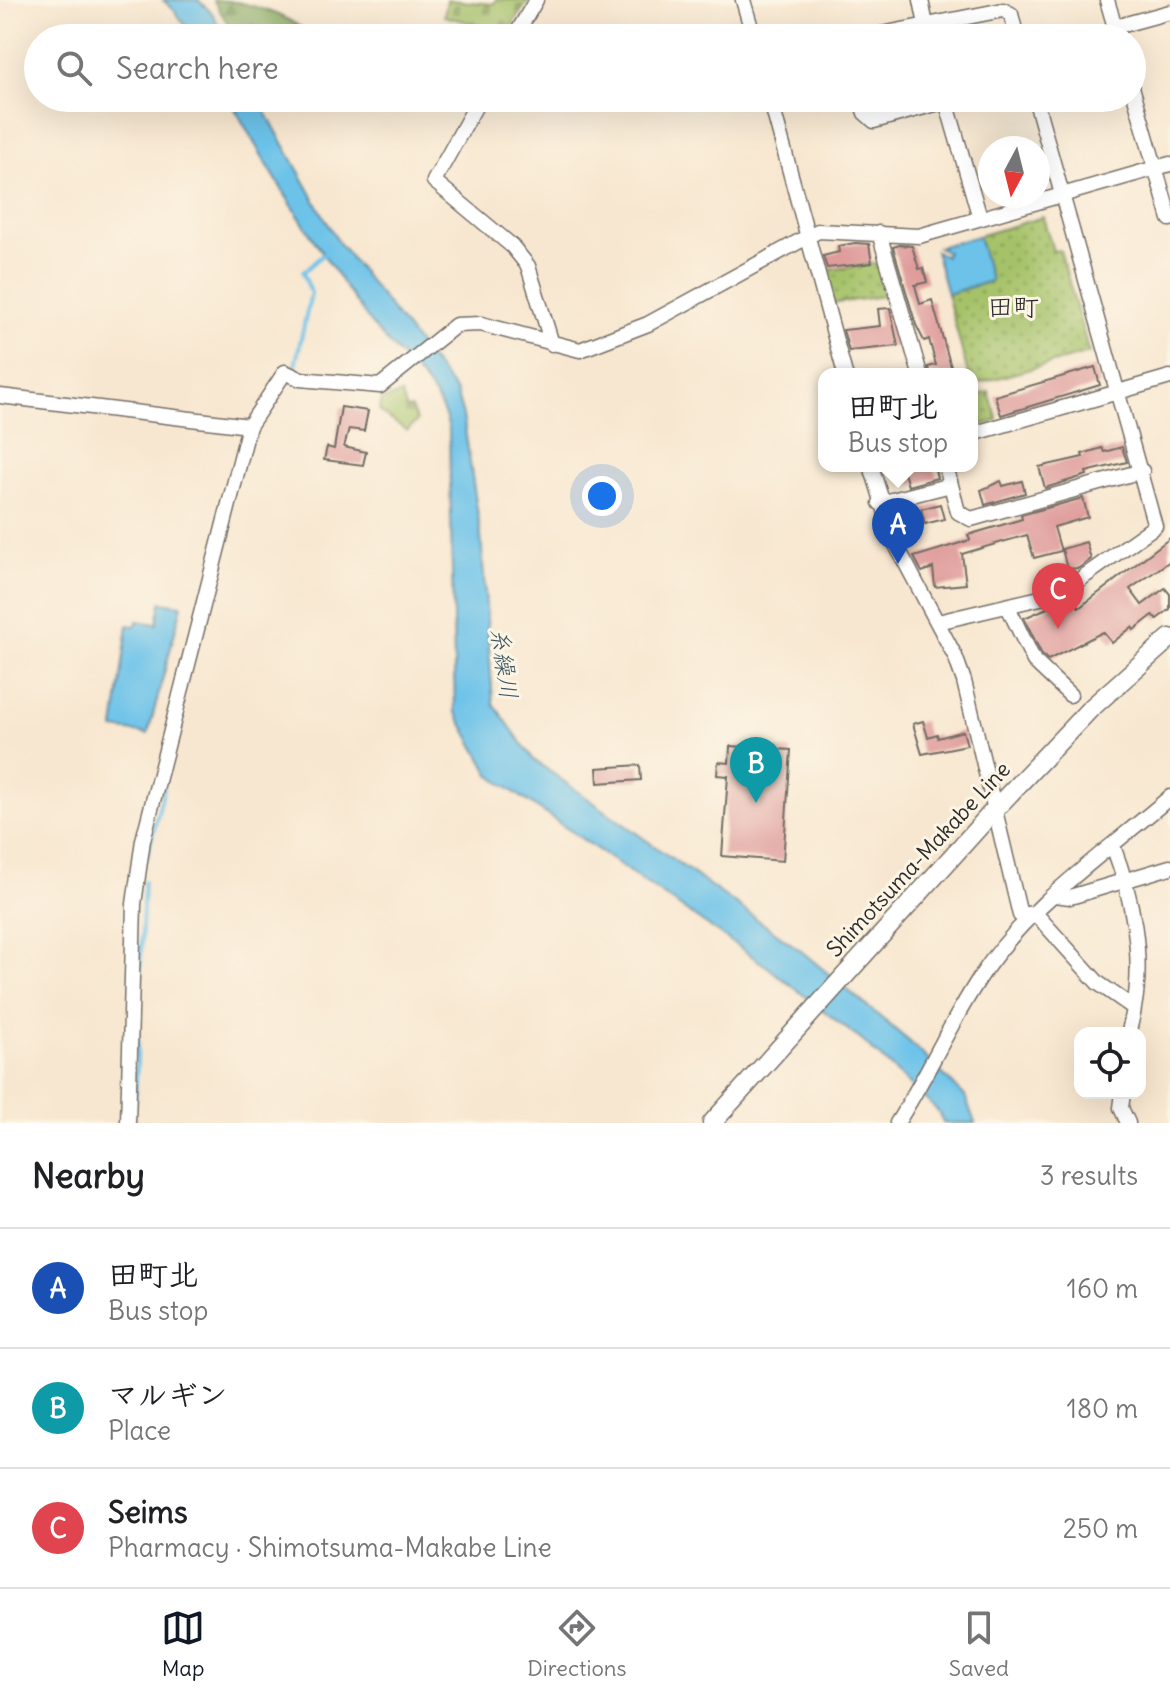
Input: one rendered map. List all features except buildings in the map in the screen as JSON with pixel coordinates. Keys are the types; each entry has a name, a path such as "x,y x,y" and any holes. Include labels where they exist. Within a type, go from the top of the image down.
{"main road":[{"name":"Shimotsuma-Makabe Line","path":"712,1123 996,808 1089,710 1170,638"}],"street":[{"path":"522,24 536,0"},
{"path":"743,0 750,24"},
{"path":"921,0 926,24"},
{"path":"1107,0 1114,24"},
{"path":"931,24 1003,10 1011,14 1014,24"},
{"path":"1139,24 1170,12"},
{"path":"472,112 434,181 512,246 528,266 552,344"},
{"path":"774,112 843,368"},
{"path":"865,112 874,121 907,112"},
{"path":"954,112 980,218"},
{"path":"938,622 1061,593 1153,531 1156,521 1039,112"},
{"path":"1142,112 1163,166 1170,219"},
{"path":"128,1123 137,873 249,426 285,372 293,376 380,386 456,325 481,324 580,350 648,324 806,236 838,230 919,236 1163,166"},
{"path":"879,233 918,368"},
{"path":"978,432 1170,377"},
{"path":"0,396 249,426"},
{"path":"948,472 958,512 971,519 1142,471"},
{"path":"872,472 880,503 909,573 938,622 964,681 1020,915 1035,913"},
{"path":"880,503 951,485"},
{"path":"1008,607 1034,661 1070,695"},
{"path":"897,1123 980,978 1035,913 1170,797"},
{"path":"1113,846 1126,880 1134,925 1134,1008 1130,1027"},
{"path":"1055,895 1070,897 1170,867"},
{"path":"1035,913 1098,983 1134,1008"},
{"path":"1122,1099 1121,1108 1128,1123"}],"green space":[{"path":"213,0 267,10 296,24 228,24"},
{"path":"447,0 493,4 496,0 529,0 512,24 476,24 444,16"},
{"path":"1043,217 1053,251 1060,250 1089,353 978,383 978,368 966,368 947,294 991,281 978,236"},
{"path":"880,263 890,295 831,304 822,271"},
{"path":"989,392 998,420 978,426 978,395"},
{"path":"401,394 407,409 411,408 417,421 407,431 379,411 382,400"},
{"path":"917,498 926,532 899,541 889,512 893,504"}],"water":[{"path":"163,0 198,0 218,24 184,24"},
{"path":"237,112 266,112 337,240 456,392 463,416 481,536 493,703 534,760 800,950 910,1042 965,1096 975,1123 943,1123 938,1111 865,1043 769,968 491,776 455,711 449,429 444,412 416,371 370,322 279,184"},
{"path":"978,236 991,281 947,294 935,251 945,256 947,252 938,247"},
{"path":"161,602 182,605 148,734 114,729 128,625 136,626 137,621 157,624"}],"waterway":[{"path":"294,371 311,293 303,272 325,253"},
{"path":"276,397 290,379"},
{"path":"147,857 164,788"},
{"path":"135,1105 144,882"}],"place":[{"name":"田町北","path":"898,564"},
{"name":"Seims","path":"1058,629"},
{"name":"マルギン","path":"756,803"}],"district":[{"name":"田町","path":"1013,306"}],"water label":[{"name":"糸繰川","path":"505,663"}]}
